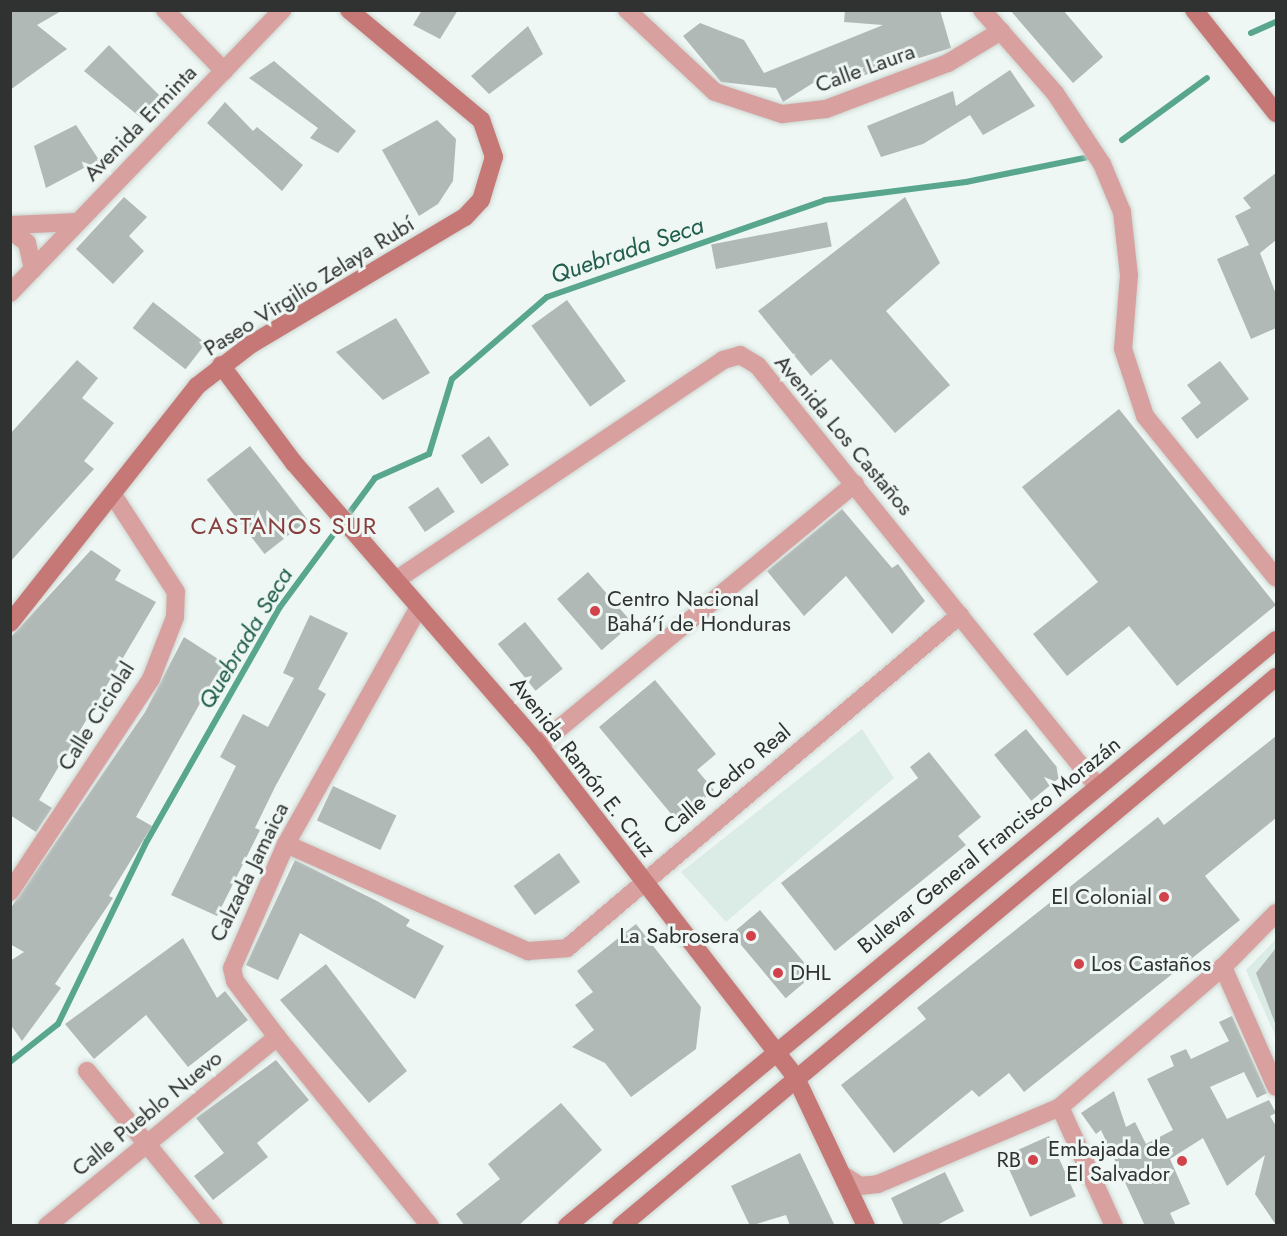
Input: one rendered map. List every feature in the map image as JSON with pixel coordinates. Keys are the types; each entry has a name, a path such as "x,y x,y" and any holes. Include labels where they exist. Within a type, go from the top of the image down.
{"street":[{"path":"165,10 224,71"},
{"name":"Avenida Erminta","path":"10,292 282,10"},
{"name":"Paseo Virgilio Zelaya Rubí","path":"10,623 197,386 221,365 465,217 490,180 494,156 481,120 349,10"},
{"name":"Calle Laura","path":"627,10 715,92 782,114 826,109 937,68 1001,31"},
{"path":"982,10 1056,93 1102,164 1122,212 1129,275 1123,349 1145,416 1276,578"},
{"path":"1194,10 1276,114"},
{"path":"10,225 78,222"},
{"path":"10,230 27,243 33,269"},
{"name":"Avenida Los Castaños","path":"396,580 723,360 740,355 758,366 1098,787"},
{"name":"Avenida Ramón E. Cruz","path":"221,365 337,512 539,745 774,1054 796,1078 866,1226"},
{"path":"539,745 855,484"},
{"name":"Calle Ciciolal","path":"10,892 151,680 175,617 176,592 113,495"},
{"name":"Calzada Jamaica","path":"419,607 286,844 232,968 235,981 277,1038 430,1226"},
{"name":"Calle Cedro Real","path":"286,844 537,952 567,948 643,881 960,615"},
{"name":"Bulevar General Francisco Morazán","path":"567,1226 1276,640"},
{"path":"621,1226 1276,677"},
{"path":"843,1175 860,1186 878,1184 1060,1107 1223,967 1276,913"},
{"path":"1223,967 1276,1087"},
{"name":"Calle Pueblo Nuevo","path":"47,1226 277,1038"},
{"path":"87,1071 214,1226"},
{"path":"1060,1107 1114,1226"}],"shaded area":[{"path":"862,729 894,778 726,922 681,872"},
{"path":"1276,939 1276,1037 1246,970"}],"building":[{"path":"10,10 63,10 37,25 67,49 10,90"},
{"path":"422,10 458,10 440,39 413,25"},
{"path":"845,10 940,10 951,48 833,85 832,71 783,102 776,88 721,82 683,36 700,23 744,40 764,73 883,25 844,22"},
{"path":"1010,10 1063,10 1103,57 1073,83"},
{"path":"528,26 543,54 489,94 471,76"},
{"path":"109,45 159,95 146,122 84,71"},
{"path":"274,61 356,131 338,153 310,138 318,128 249,78"},
{"path":"1010,70 1035,106 983,135 970,115 923,144 881,157 867,126 953,91 956,106"},
{"path":"225,102 253,131 257,127 303,165 282,191 207,123"},
{"path":"437,120 456,139 453,181 438,204 419,216 382,150"},
{"path":"76,125 99,160 46,188 34,146"},
{"path":"1276,173 1276,240 1260,253 1276,294 1276,328 1251,339 1217,259 1249,245 1235,216 1251,208 1243,198"},
{"path":"124,197 147,217 129,236 144,251 113,284 76,249"},
{"path":"905,197 940,263 886,311 950,385 895,433 831,359 811,376 758,311"},
{"path":"827,222 832,247 716,269 711,245"},
{"path":"567,300 626,381 590,407 531,326"},
{"path":"153,302 206,343 185,369 133,328"},
{"path":"396,318 430,373 383,400 336,352"},
{"path":"77,360 98,378 82,398 114,423 84,461 94,469 10,562 10,434"},
{"path":"1220,361 1249,399 1197,439 1181,418 1201,403 1187,385"},
{"path":"1119,409 1276,605 1177,686 1129,626 1067,676 1033,634 1098,582 1022,487"},
{"path":"489,436 509,465 481,484 461,456"},
{"path":"250,446 308,520 265,554 207,480"},
{"path":"438,487 455,512 425,532 408,507"},
{"path":"842,509 892,568 898,564 925,601 892,634 846,576 804,616 767,571"},
{"path":"91,550 121,570 115,580 156,602 39,800 52,808 36,832 10,815 10,638"},
{"name":"Centro Nacional Bahá'í de Honduras","path":"588,572 633,623 602,650 557,599"},
{"path":"310,615 348,633 318,689 326,694 275,787 255,828 260,830 217,916 171,895 236,766 220,757 243,714 268,727 294,678 283,673"},
{"path":"525,622 563,669 536,691 498,644"},
{"path":"184,637 229,666 211,694 207,691 136,817 152,826 109,896 113,898 55,984 61,988 22,1041 10,1024 10,961 24,952 10,944 10,909 145,712"},
{"path":"655,680 716,754 697,770 714,790 677,821 599,727"},
{"path":"1026,729 1063,775 1031,801 994,755"},
{"name":"Los Castaños","path":"1276,736 1276,818 1205,876 1240,920 1024,1092 1009,1073 979,1097 972,1090 894,1153 841,1085 926,1019 917,1008 1158,817 1164,825"},
{"path":"929,752 981,817 958,836 966,845 835,951 781,883 918,778 910,767"},
{"path":"333,786 396,816 380,850 317,820"},
{"path":"559,853 580,882 535,915 514,886"},
{"path":"295,860 410,920 406,926 444,946 415,999 300,933 278,980 246,965"},
{"path":"760,910 814,974 786,998 732,934"},
{"path":"636,924 701,1007 696,1049 631,1097 605,1063 572,1047 594,1030 575,1005 593,992 577,971"},
{"path":"183,938 217,998 225,991 248,1020 188,1067 146,1015 94,1059 65,1024"},
{"path":"1276,948 1276,1023 1275,1023 1256,973"},
{"path":"326,964 407,1071 369,1103 280,1000"},
{"path":"1232,1016 1267,1093 1257,1098 1244,1072 1210,1087 1227,1119 1269,1100 1276,1113 1270,1116 1276,1126 1276,1225 1255,1194 1265,1155 1227,1186 1203,1138 1170,1159 1190,1204 1170,1213 1176,1226 1145,1226 1101,1130 1096,1134 1081,1113 1114,1091 1126,1127 1135,1122 1146,1144 1173,1130 1147,1079 1174,1066 1170,1056 1186,1049 1191,1059 1229,1041 1219,1022"},
{"path":"276,1060 309,1100 257,1143 268,1157 213,1200 194,1176 224,1153 196,1118"},
{"path":"561,1103 602,1150 518,1226 465,1226 456,1214 500,1179 488,1164"},
{"path":"1049,1136 1076,1196 1030,1217 1003,1156"},
{"path":"800,1153 835,1226 790,1226 786,1215 750,1226 731,1186"},
{"path":"945,1172 964,1211 935,1226 904,1226 891,1198"}],"waterway":[{"name":"Quebrada Seca","path":"1251,33 1276,22"},
{"path":"1122,140 1207,78"},
{"name":"Quebrada Seca","path":"10,1062 58,1024 147,841 280,607 375,478 429,454 452,379 547,297 825,200 966,182 1089,157"}],"place":[{"name":"Centro Nacional Bahá'í de Honduras","path":"595,611"},
{"name":"El Colonial","path":"1164,897"},
{"name":"La Sabrosera","path":"751,936"},
{"name":"Los Castaños","path":"1079,964"},
{"name":"DHL","path":"778,973"},
{"name":"RB","path":"1033,1160"},
{"name":"Embajada de El Salvador","path":"1182,1161"}],"district":[{"name":"CASTANOS SUR","path":"284,526"}]}
